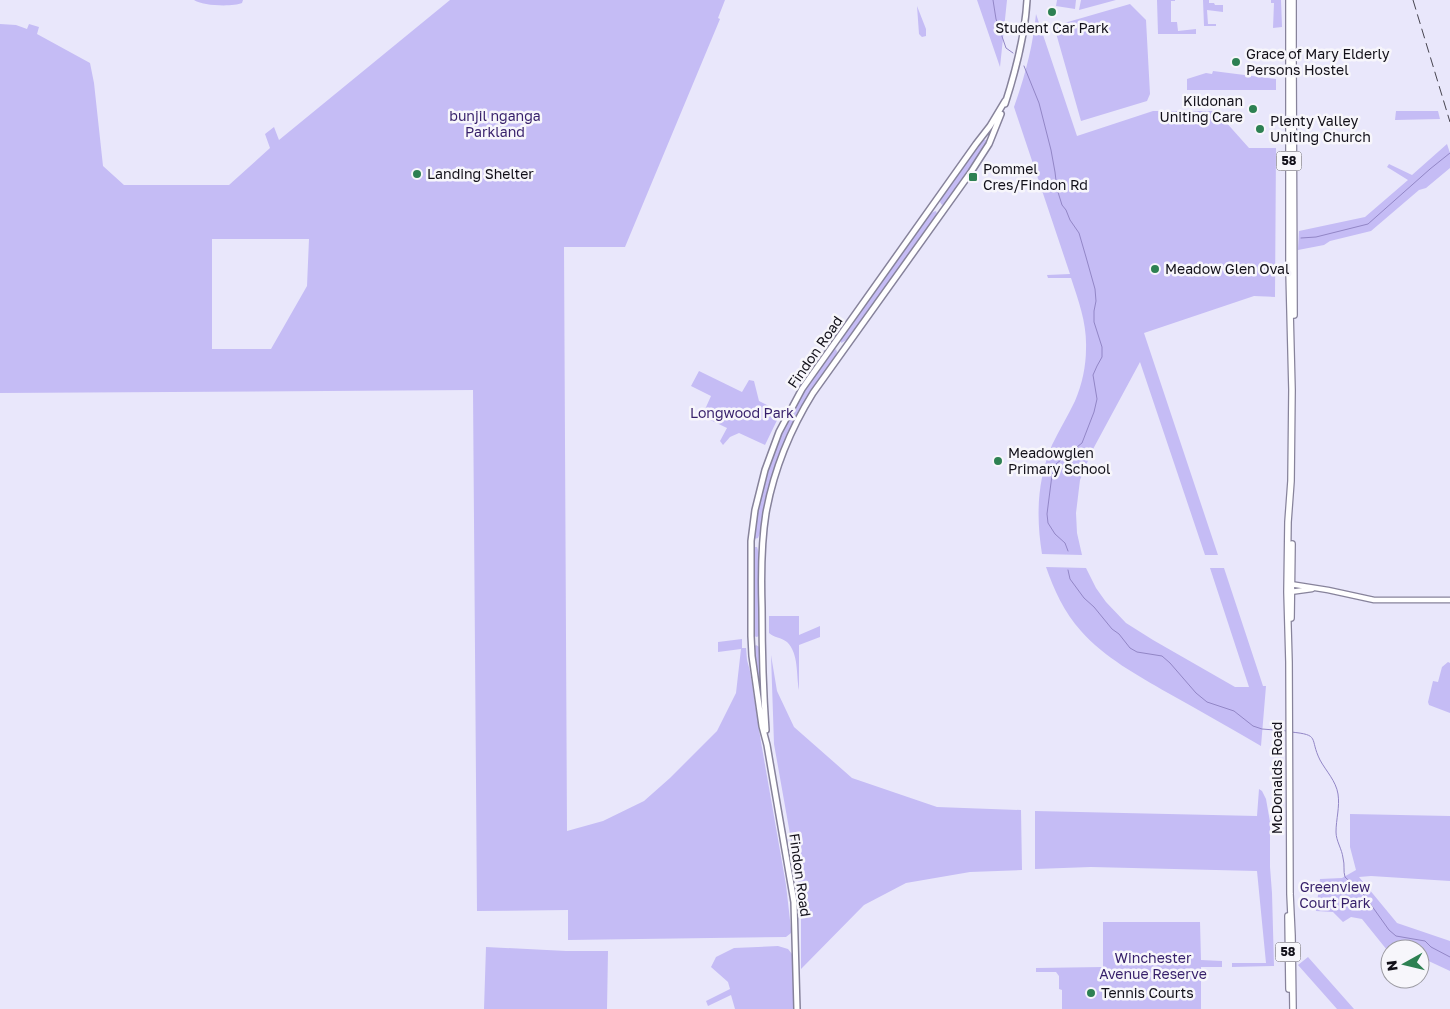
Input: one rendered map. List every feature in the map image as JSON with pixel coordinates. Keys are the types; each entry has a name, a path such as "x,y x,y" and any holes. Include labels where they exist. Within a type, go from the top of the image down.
{"main road":[{"name":"Findon Road","path":"767,745 762,641 762,544 766,512 778,465 788,439 808,401 956,190 962,185 989,144 1015,72 1022,44 1027,0"},
{"name":"McDonalds Road","path":"1289,0 1289,271 1292,382"},
{"name":"McDonalds Road","path":"1291,1009 1288,522 1291,494 1294,318 1293,0"},
{"name":"Findon Road","path":"797,1009 794,902 758,701 751,641 751,543 758,498 774,445 797,397 1006,101"},
{"path":"979,140 986,138 989,144"},
{"path":"934,205 943,209"},
{"path":"834,343 843,350"},
{"path":"751,543 762,544"},
{"path":"751,641 759,643 762,641"}],"street":[{"path":"1289,588 1318,589 1374,600 1450,600"}],"green space":[{"path":"194,0 243,0 242,3 238,4 210,5"},
{"name":"bunjil nganga Parkland","path":"450,0 725,0 718,18 720,19 625,247 564,247 567,831 603,821 644,801 717,731 736,693 741,649 718,652 718,642 742,639 742,648 746,648 786,885 791,933 786,937 568,940 568,910 477,911 473,390 0,393 0,24 16,25 27,29 29,24 39,27 37,34 90,63 103,166 124,185 229,185 270,148 265,134 274,127 279,140","holes":["212,239 309,239 307,286 271,349 212,349"]},
{"path":"977,0 1007,0 1000,67"},
{"path":"1057,0 1076,0 1075,9 1056,6"},
{"path":"1081,0 1116,0 1079,10"},
{"path":"1157,0 1175,0 1171,1 1171,22 1177,22 1178,31 1196,29 1196,34 1158,34"},
{"path":"1203,0 1209,0 1209,3 1214,3 1215,5 1223,5 1223,12 1207,10 1208,24 1216,24 1216,26 1204,26"},
{"path":"1271,0 1281,0 1282,27 1273,28 1274,3 1271,3"},
{"path":"1130,4 1146,20 1150,94 1147,101 1081,121 1054,26"},
{"path":"917,6 926,29 926,36 922,37 919,34"},
{"path":"1036,14 1077,136 1153,111 1216,111 1249,148 1276,148 1275,297 1254,296 1144,333 1218,555 1205,555 1140,362 1092,451 1080,480 1076,513 1077,533 1082,555 1042,554 1039,499 1043,472 1052,445 1080,389 1085,362 1086,340 1082,313 1071,278 1048,278 1047,275 1070,274 1014,107 1028,61"},
{"path":"1213,71 1276,79 1276,90 1187,90 1187,79 1206,73 1212,74"},
{"path":"1396,111 1438,111 1440,119 1395,120"},
{"path":"983,140 986,140 987,143 963,181 942,205 940,202 943,194"},
{"path":"1447,144 1450,153 1450,168 1426,188 1419,190 1371,231 1330,241 1324,245 1298,250 1299,231 1365,217 1408,180 1387,167 1389,164 1412,175"},
{"path":"936,211 935,220 849,339 841,343 841,337 927,217"},
{"path":"836,349 834,361 788,437 762,529 758,538 754,539 757,507 767,465 788,416 816,371"},
{"name":"Longwood Park","path":"699,371 742,392 749,380 754,381 759,401 781,412 765,445 739,433 730,437 723,445 720,441 727,428 702,416 711,396 691,386"},
{"path":"753,547 757,547 760,556 760,635 757,637 753,636"},
{"path":"1046,567 1086,568 1096,588 1106,602 1126,623 1235,687 1249,687 1210,568 1224,568 1263,686 1266,686 1261,746 1145,680 1100,650 1069,616 1056,592"},
{"path":"769,616 799,616 799,635 820,626 820,637 799,645 799,690 794,652 787,642 769,633"},
{"path":"756,645 761,648 763,720 753,648"},
{"path":"771,655 777,691 794,727 852,778 937,807 1021,810 1022,870 970,872 906,883 864,905 801,969 801,896 774,744"},
{"path":"1448,662 1450,663 1450,713 1429,705 1428,702 1433,681 1438,682 1442,667"},
{"path":"1259,789 1266,799 1270,822 1274,966 1232,967 1232,963 1266,963 1257,871 1091,867 1035,869 1035,811 1257,816"},
{"name":"Greenview Court Park","path":"1350,814 1450,816 1450,881 1371,876 1359,877 1397,923 1450,941 1450,971 1430,962 1430,939 1380,939 1380,941 1362,919 1351,917 1343,922 1333,912 1316,911 1320,879 1342,878 1356,870 1350,847"},
{"name":"Winchester Avenue Reserve","path":"1103,922 1200,922 1201,960 1222,961 1222,967 1201,967 1201,1009 1062,1009 1062,990 1059,989 1059,976 1056,972 1036,972 1036,968 1103,967"},
{"path":"778,946 788,949 792,954 795,1009 735,1009 731,995 708,1006 706,1001 730,989 728,982 711,967 716,957 734,948"},
{"path":"486,947 608,951 607,1009 484,1009"},
{"path":"1308,957 1354,1009 1337,1009 1298,965"}],"waterway":[{"path":"993,0 996,19 1006,48 1013,53"},
{"path":"1024,66 1039,103 1062,205 1079,233 1095,289 1094,322 1102,347 1102,357 1093,375 1097,399 1082,443 1056,464 1052,475 1047,514 1048,523 1055,534 1065,543 1068,551"},
{"path":"1301,238 1316,237 1368,224 1450,153"},
{"path":"1068,570 1070,579 1084,598 1130,648 1137,652 1162,656 1196,693 1207,702 1234,711 1253,726 1262,729 1287,731"},
{"path":"1291,732 1307,735 1313,739 1320,760 1337,789 1339,804 1336,835 1344,863 1345,877 1364,895 1389,930 1396,936 1425,941 1431,947 1450,957"}],"railway":[{"path":"1413,0 1450,122"}],"place":[{"name":"Student Car Park","path":"1052,12"},
{"name":"Grace of Mary Elderly Persons Hostel","path":"1236,62"},
{"name":"Kildonan Uniting Care","path":"1253,109"},
{"name":"Plenty Valley Uniting Church","path":"1260,129"},
{"name":"Landing Shelter","path":"417,174"},
{"name":"Pommel Cres/Findon Rd","path":"973,177"},
{"name":"Meadow Glen Oval","path":"1155,269"},
{"name":"Meadowglen Primary School","path":"998,461"},
{"name":"Tennis Courts","path":"1091,993"}]}
